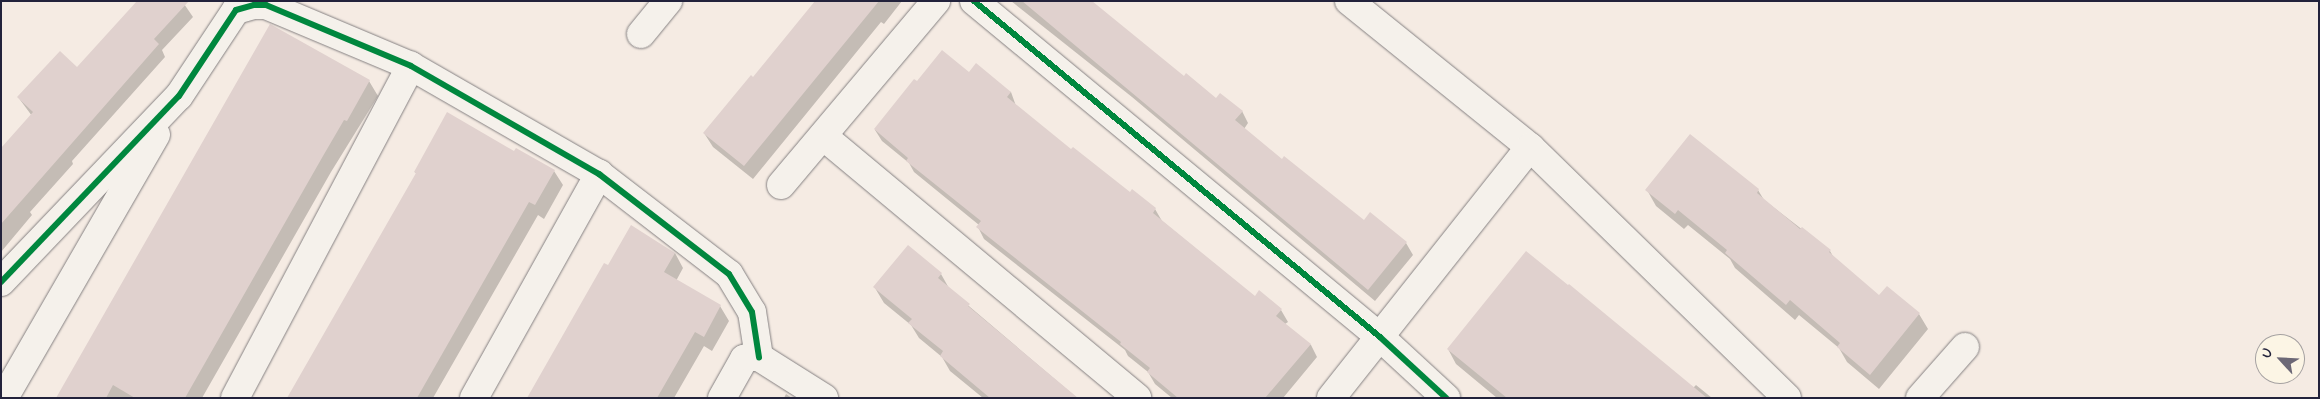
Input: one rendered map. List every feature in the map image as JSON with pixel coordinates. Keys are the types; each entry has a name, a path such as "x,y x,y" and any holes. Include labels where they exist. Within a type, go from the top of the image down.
{"street":[{"path":"641,34 668,1"},
{"path":"781,185 936,1"},
{"path":"974,1 1380,337 1446,398"},
{"path":"1350,1 1530,147 1787,398"},
{"path":"4,398 179,96 236,10 254,5 266,5 411,66 599,174 729,274 752,312 758,357"},
{"path":"236,398 411,66"},
{"path":"1,282 179,96"},
{"path":"823,136 1137,398"},
{"path":"1331,398 1530,147"},
{"path":"474,398 599,174"},
{"path":"1920,398 1965,347"},
{"path":"722,398 744,359 758,357 824,398"}],"building":[{"path":"137,1 189,1 154,39 159,44 1,224 1,148 33,112 17,97 60,51 77,67"},
{"path":"815,1 879,1 744,166 703,133 751,75 753,77"},
{"path":"1022,1 1092,1 1184,76 1186,73 1216,98 1220,93 1243,111 1235,120 1282,159 1284,156 1364,220 1370,212 1407,242 1368,290"},
{"path":"270,24 370,80 347,121 344,120 185,398 135,398 113,385 106,398 56,398"},
{"path":"942,50 969,72 976,63 1011,92 1007,97 1071,149 1073,147 1130,192 1132,189 1156,208 1153,213 1255,296 1259,290 1282,309 1276,316 1311,344 1265,398 1178,398 1147,372 1150,368 1120,344 1121,342 976,227 981,221 906,161 908,158 874,129 914,79 917,81"},
{"path":"447,112 514,151 516,148 555,170 535,205 529,202 417,398 287,398 416,173 414,172"},
{"path":"1690,134 1759,189 1757,193 1800,229 1802,227 1831,250 1829,252 1879,295 1887,286 1920,313 1870,375 1837,347 1840,343 1790,300 1786,305 1725,253 1727,250 1678,210 1675,214 1645,190"},
{"path":"631,225 675,253 664,272 721,305 704,337 695,332 657,398 527,398 604,263 608,265"},
{"path":"908,245 942,273 938,278 970,304 968,306 1078,398 990,398 940,356 943,351 908,323 912,319 873,287"},
{"path":"1526,251 1707,398 1507,398 1447,349"}],"cycle path":[{"path":"974,1 1380,337 1446,398"},
{"path":"1,282 179,96 236,10 254,5 266,5 411,66 599,174 729,274 752,312 759,357"}]}
